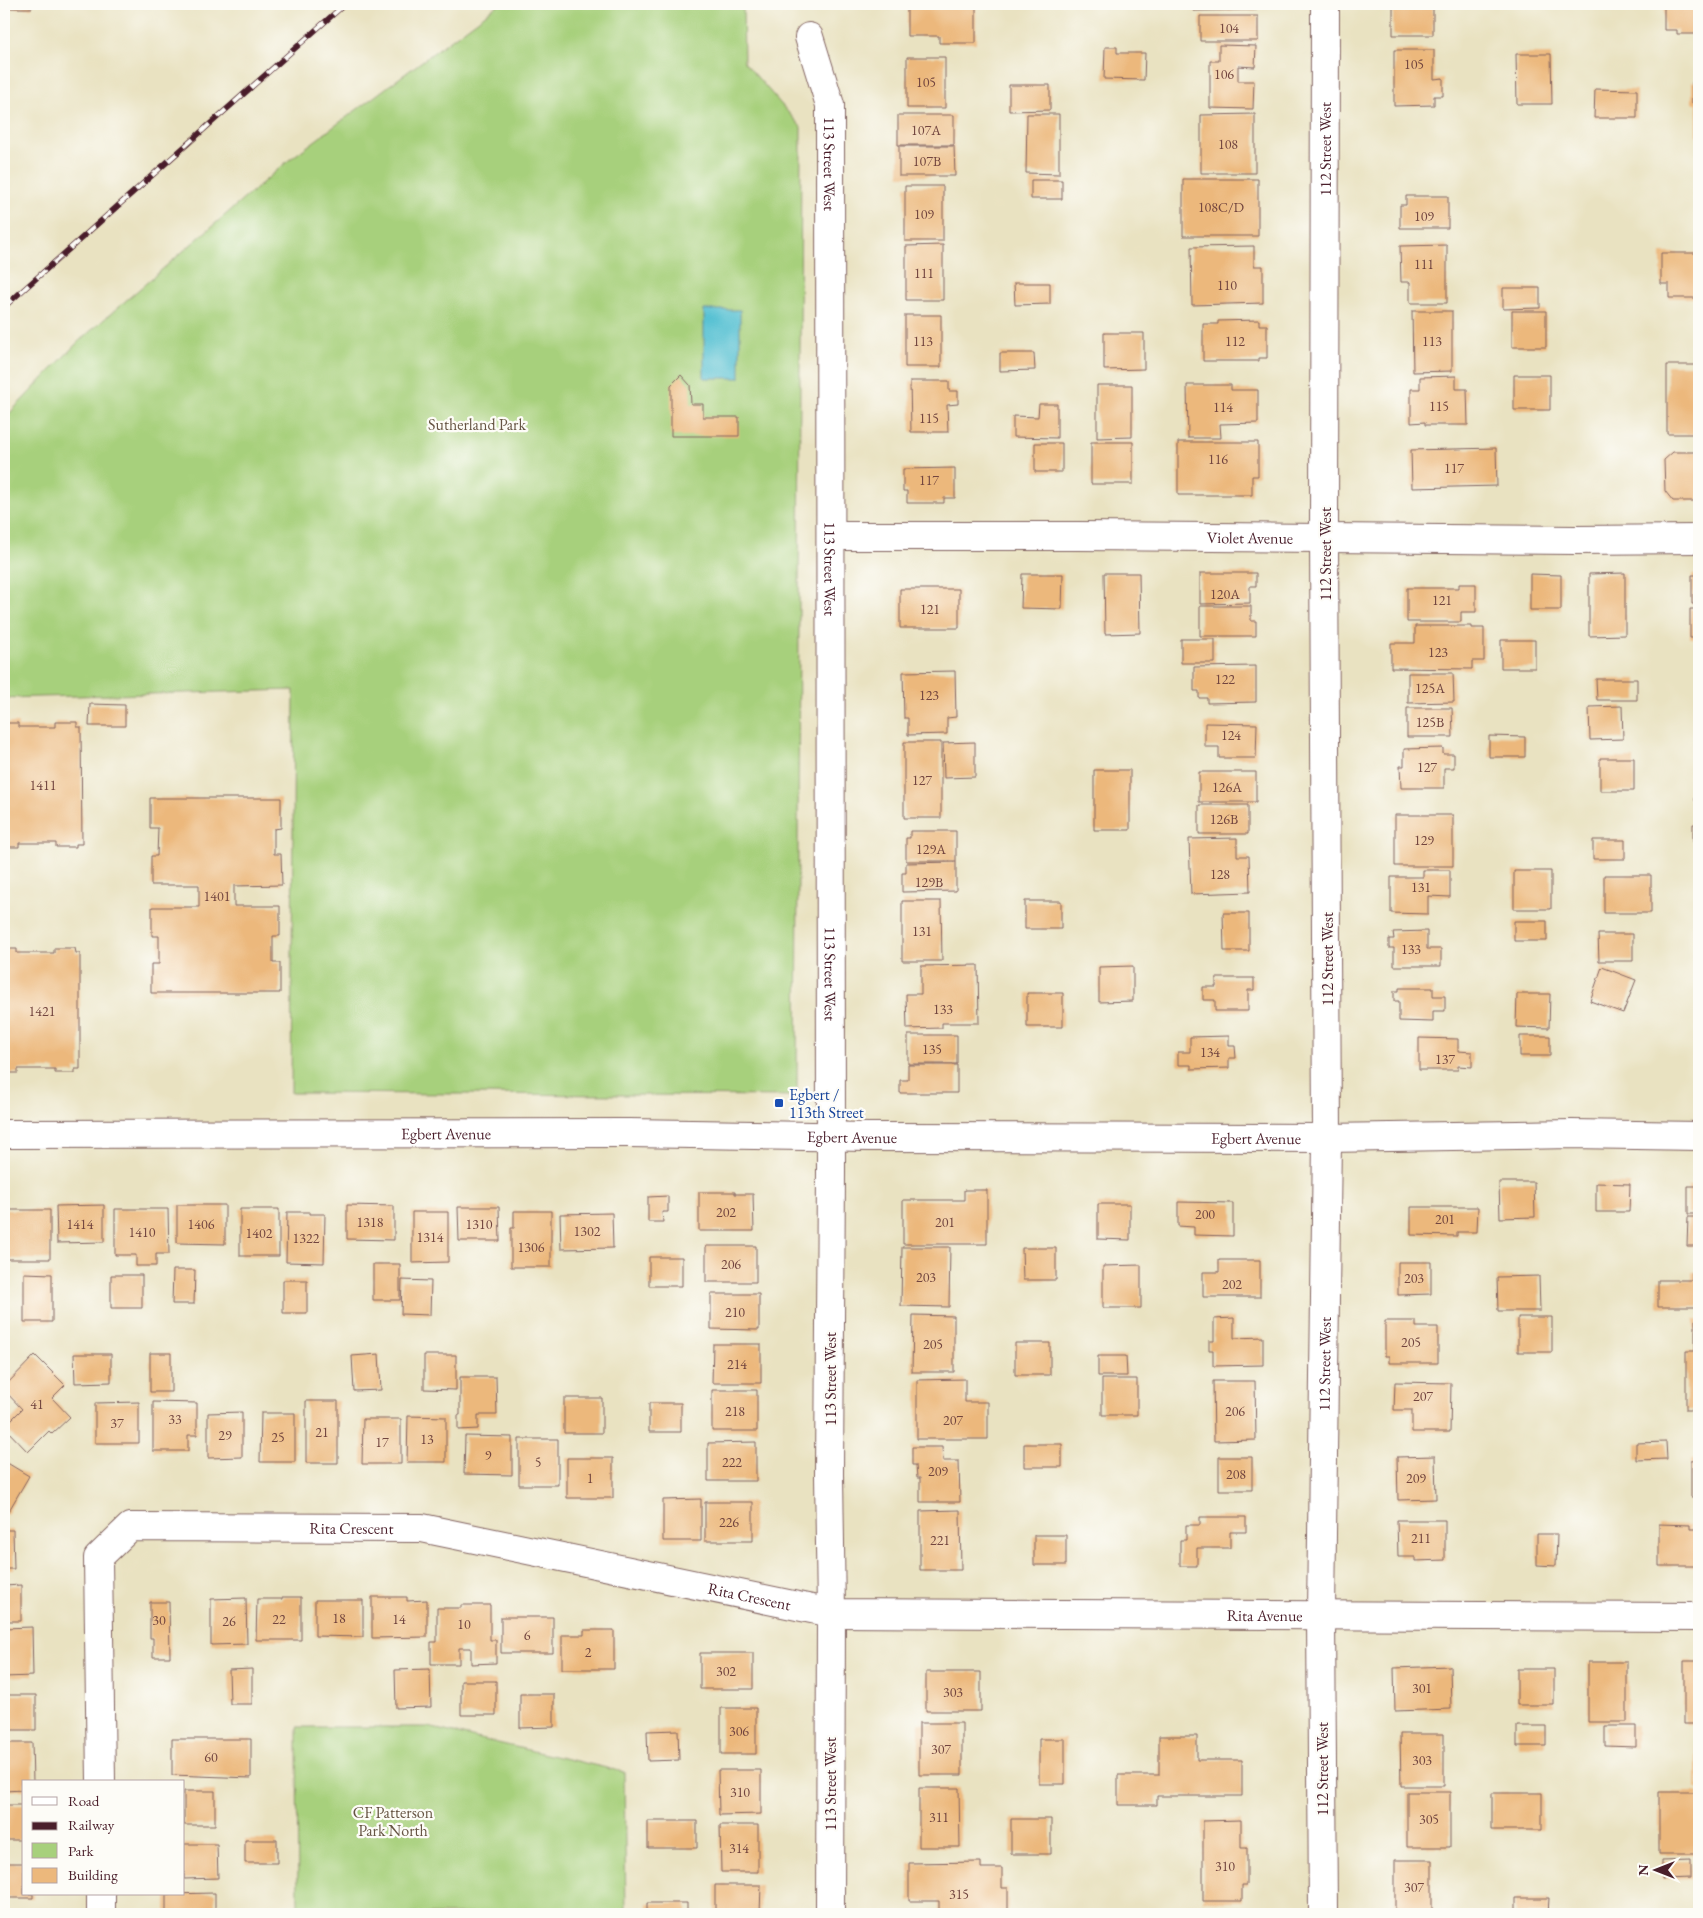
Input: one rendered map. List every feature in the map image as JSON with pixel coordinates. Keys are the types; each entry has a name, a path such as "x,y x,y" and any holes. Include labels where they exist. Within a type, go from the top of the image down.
{"street":[{"name":"112 Street West","path":"1323,1914 1321,1614 1327,1138 1324,538 1325,4"},
{"name":"113 Street West","path":"809,37 830,105 832,1137 829,1464 831,1613 830,1914"},
{"name":"Violet Avenue","path":"831,536 1699,539"},
{"name":"Egbert Avenue","path":"4,1134 629,1133 832,1137 1327,1138 1572,1134 1699,1136"},
{"name":"Rita Crescent","path":"101,1780 98,1558 130,1527 422,1528 831,1613"},
{"name":"Rita Avenue","path":"831,1613 1321,1614 1570,1618 1699,1617"},
{"path":"101,1896 101,1914"}],"green space":[{"name":"Sutherland Park","path":"499,4 743,4 744,62 801,127 797,1096 291,1093 294,690 4,698 4,419 79,341 289,160"},
{"name":"CF Patterson Park North","path":"297,1727 428,1727 624,1772 626,1914 298,1914"}],"water":[{"path":"704,310 740,310 740,378 704,378"}],"building":[{"path":"4,4 32,4 32,8 4,8"},
{"path":"907,4 976,4 976,43 939,43 939,36 907,36"},
{"path":"1193,4 1256,4 1256,10 1193,11"},
{"path":"1393,4 1433,4 1433,35 1393,35"},
{"path":"1664,4 1699,4 1699,34 1677,34 1677,30 1664,30"},
{"path":"1200,16 1258,16 1258,41 1200,41"},
{"path":"1219,45 1256,46 1255,67 1238,66 1238,81 1254,81 1253,109 1210,108 1210,61 1219,61"},
{"path":"1105,47 1117,47 1117,53 1145,53 1144,80 1104,79"},
{"path":"1394,50 1434,50 1434,79 1443,78 1443,96 1434,96 1434,105 1394,106"},
{"path":"1516,54 1551,54 1552,104 1517,104"},
{"path":"907,57 945,57 945,108 907,108"},
{"path":"1692,82 1699,82 1699,136 1697,136 1697,103 1692,103"},
{"path":"1009,85 1050,85 1050,110 1009,111"},
{"path":"1595,89 1637,90 1637,118 1594,118"},
{"path":"1027,114 1059,114 1059,174 1026,173"},
{"path":"1255,114 1255,173 1201,173 1201,115"},
{"path":"898,115 954,115 954,145 898,145"},
{"path":"899,146 954,146 955,176 899,176"},
{"path":"1183,179 1258,179 1258,236 1183,236"},
{"path":"1031,180 1062,180 1062,199 1031,199"},
{"path":"905,186 943,186 943,241 905,241"},
{"path":"1406,196 1448,196 1448,228 1400,228 1400,205 1406,205"},
{"path":"943,245 943,300 906,300 906,246"},
{"path":"1447,245 1447,303 1410,303 1410,282 1401,282 1400,246"},
{"path":"1254,246 1254,266 1263,266 1263,303 1192,305 1191,247"},
{"path":"1661,253 1699,253 1699,298 1669,298 1669,284 1661,284"},
{"path":"1014,283 1050,283 1050,304 1015,305"},
{"path":"1503,288 1540,288 1540,308 1503,309"},
{"path":"1412,311 1452,311 1452,371 1413,372"},
{"path":"1512,311 1546,311 1546,347 1512,347"},
{"path":"905,315 941,315 941,367 905,367"},
{"path":"1259,320 1259,325 1267,325 1267,358 1259,358 1259,361 1203,361 1203,324 1218,324 1218,321"},
{"path":"1104,333 1144,333 1144,369 1104,370"},
{"path":"1000,353 1034,353 1035,370 1000,371"},
{"path":"1667,365 1699,365 1699,434 1667,434"},
{"path":"681,375 690,385 691,404 703,404 703,417 739,417 739,436 671,436 671,385"},
{"path":"1514,375 1550,375 1550,410 1514,410"},
{"path":"1456,376 1456,389 1467,389 1468,425 1425,425 1425,422 1411,423 1411,389 1420,389 1420,377"},
{"path":"910,381 949,381 949,391 958,391 958,404 947,405 948,432 911,432"},
{"path":"1097,385 1132,385 1132,437 1097,438"},
{"path":"1187,385 1231,385 1231,390 1258,390 1258,423 1220,424 1221,438 1188,438"},
{"path":"1039,404 1057,404 1057,438 1013,437 1013,416 1038,417"},
{"path":"1091,442 1133,442 1133,484 1091,484"},
{"path":"1178,442 1258,442 1258,476 1252,476 1252,495 1178,495"},
{"path":"1035,443 1062,443 1062,472 1035,472"},
{"path":"1496,448 1497,486 1412,488 1411,450"},
{"path":"1673,452 1699,452 1699,501 1673,501 1665,491 1664,460"},
{"path":"955,468 955,498 944,498 944,503 907,503 907,491 903,491 903,469"},
{"path":"1104,573 1139,573 1140,633 1105,634"},
{"path":"1200,573 1256,573 1256,586 1250,586 1250,603 1200,604"},
{"path":"1625,573 1625,635 1589,636 1589,574"},
{"path":"1022,574 1063,574 1062,609 1021,608"},
{"path":"1530,574 1561,575 1561,610 1530,610"},
{"path":"1692,575 1699,575 1699,604 1692,604"},
{"path":"1459,584 1476,584 1476,612 1461,612 1461,622 1407,622 1407,588 1459,588"},
{"path":"900,589 959,589 959,628 900,628"},
{"path":"1200,606 1251,606 1251,621 1256,621 1256,636 1200,636"},
{"path":"1690,609 1699,609 1699,638 1690,638"},
{"path":"1415,626 1472,626 1472,628 1484,628 1484,661 1472,661 1472,669 1391,668 1391,643 1415,643"},
{"path":"1181,639 1215,639 1215,663 1181,663"},
{"path":"1501,640 1535,640 1535,668 1501,668"},
{"path":"1256,666 1256,702 1207,703 1207,698 1199,698 1199,691 1194,691 1194,667"},
{"path":"955,671 956,717 947,718 947,734 908,735 908,718 904,718 903,672"},
{"path":"1408,673 1453,673 1454,702 1408,703"},
{"path":"1596,679 1637,679 1637,700 1597,700"},
{"path":"90,704 125,705 125,726 89,726"},
{"path":"1622,706 1623,739 1590,740 1589,707"},
{"path":"1407,708 1452,708 1453,737 1407,737"},
{"path":"1695,709 1699,709 1699,742 1695,742"},
{"path":"55,722 77,722 77,727 81,727 82,844 76,844 76,847 56,847 56,843 19,843 19,847 4,847 4,723 18,723 18,727 55,727"},
{"path":"1205,723 1257,724 1256,758 1219,758 1219,747 1205,747"},
{"path":"1489,736 1525,737 1525,757 1489,757"},
{"path":"904,742 941,742 941,818 904,818"},
{"path":"975,742 975,777 944,778 943,743"},
{"path":"1443,748 1443,754 1454,754 1454,768 1444,768 1444,788 1401,788 1400,766 1404,766 1404,749"},
{"path":"1600,758 1634,758 1634,791 1600,791"},
{"path":"1094,770 1130,770 1130,830 1094,830"},
{"path":"1199,772 1256,772 1256,802 1199,802"},
{"path":"1694,779 1699,779 1699,801 1695,801"},
{"path":"150,798 281,798 281,828 274,829 274,854 281,854 282,885 234,886 234,906 280,906 280,936 273,936 273,963 280,963 280,993 151,993 151,964 159,964 159,936 152,936 152,907 199,907 199,885 151,885 151,856 157,856 158,828 150,828"},
{"path":"1199,805 1248,805 1248,834 1199,834"},
{"path":"1395,815 1453,815 1453,866 1395,866"},
{"path":"1693,824 1699,824 1699,842 1693,842"},
{"path":"910,831 956,831 956,861 906,861 906,838 910,838"},
{"path":"1237,838 1237,856 1249,856 1250,892 1191,894 1189,839"},
{"path":"1593,840 1625,840 1625,859 1593,859"},
{"path":"956,862 956,891 902,892 902,873 906,873 906,863"},
{"path":"1423,870 1450,870 1450,897 1428,896 1428,914 1391,913 1391,877 1423,877"},
{"path":"1514,871 1551,871 1551,909 1514,909"},
{"path":"1604,875 1651,875 1651,913 1604,913"},
{"path":"902,901 941,901 942,961 902,961"},
{"path":"1025,901 1061,901 1061,929 1025,929"},
{"path":"1223,913 1249,913 1249,951 1224,951"},
{"path":"1514,921 1547,921 1547,941 1514,941"},
{"path":"1427,931 1427,949 1441,949 1441,966 1394,966 1394,948 1389,948 1389,939 1394,939 1393,932"},
{"path":"1598,934 1633,934 1633,961 1599,961"},
{"path":"54,948 75,948 76,953 80,953 80,1069 75,1069 75,1073 55,1073 55,1069 18,1069 18,1073 4,1073 4,949 17,949 17,953 54,953"},
{"path":"978,965 979,1023 942,1023 942,1028 907,1029 906,994 921,994 921,966"},
{"path":"1133,966 1133,1001 1099,1002 1099,967"},
{"path":"1602,967 1636,980 1623,1013 1590,1001"},
{"path":"1216,978 1254,978 1254,990 1248,990 1248,1011 1215,1011 1215,1000 1203,1000 1203,987 1216,987"},
{"path":"1399,988 1433,988 1433,996 1445,996 1445,1011 1433,1011 1433,1022 1399,1021 1399,1001 1394,1001 1394,991 1399,991"},
{"path":"1027,993 1063,993 1063,1027 1027,1027"},
{"path":"1517,994 1550,994 1549,1028 1516,1027"},
{"path":"908,1035 957,1035 957,1064 908,1064"},
{"path":"1229,1036 1229,1046 1235,1046 1236,1058 1229,1058 1229,1068 1191,1069 1191,1065 1178,1065 1178,1052 1190,1052 1190,1037"},
{"path":"1520,1036 1550,1036 1550,1056 1520,1056"},
{"path":"1419,1038 1458,1039 1458,1051 1472,1052 1472,1067 1458,1066 1458,1070 1419,1070"},
{"path":"908,1065 957,1065 957,1093 900,1093 900,1080 908,1080"},
{"path":"1499,1182 1534,1182 1535,1217 1500,1218"},
{"path":"1596,1183 1630,1184 1629,1212 1596,1212"},
{"path":"1688,1186 1699,1186 1699,1214 1688,1214"},
{"path":"964,1190 987,1190 987,1244 903,1244 903,1200 964,1200"},
{"path":"699,1192 753,1194 754,1231 699,1231"},
{"path":"668,1196 668,1212 662,1212 663,1222 648,1222 648,1197"},
{"path":"1178,1202 1233,1203 1233,1236 1194,1235 1194,1227 1178,1226"},
{"path":"1098,1204 1130,1204 1130,1240 1098,1239"},
{"path":"104,1205 104,1242 57,1243 56,1206"},
{"path":"177,1205 225,1205 225,1244 177,1243"},
{"path":"347,1205 394,1206 394,1240 347,1239"},
{"path":"458,1207 499,1207 500,1241 459,1241"},
{"path":"1411,1207 1478,1207 1477,1232 1457,1232 1457,1236 1411,1235"},
{"path":"115,1209 168,1209 169,1254 156,1254 156,1266 136,1266 136,1255 115,1255"},
{"path":"240,1209 279,1209 279,1256 240,1256"},
{"path":"4,1210 50,1210 50,1259 4,1259"},
{"path":"514,1211 551,1211 551,1267 511,1267 511,1228 514,1228"},
{"path":"287,1212 325,1214 324,1263 286,1262"},
{"path":"412,1212 448,1212 448,1262 412,1263"},
{"path":"612,1213 613,1248 561,1249 560,1214"},
{"path":"1688,1217 1699,1217 1699,1246 1687,1246"},
{"path":"706,1246 756,1246 756,1282 706,1282"},
{"path":"902,1247 950,1247 949,1307 901,1306"},
{"path":"1022,1248 1056,1248 1056,1280 1023,1280"},
{"path":"649,1257 682,1257 682,1286 649,1286"},
{"path":"1219,1260 1260,1260 1260,1297 1203,1297 1203,1272 1219,1272"},
{"path":"1398,1262 1431,1262 1431,1294 1398,1295"},
{"path":"373,1264 400,1264 400,1300 373,1300"},
{"path":"1141,1265 1141,1308 1103,1308 1103,1266"},
{"path":"173,1270 195,1270 194,1304 172,1304"},
{"path":"1692,1272 1699,1272 1699,1307 1658,1307 1658,1280 1692,1280"},
{"path":"24,1273 52,1274 52,1322 24,1322"},
{"path":"111,1275 142,1275 142,1308 111,1308"},
{"path":"1539,1276 1540,1311 1498,1311 1497,1277"},
{"path":"283,1280 307,1280 307,1313 283,1313"},
{"path":"402,1280 431,1281 430,1315 401,1314"},
{"path":"711,1294 759,1294 759,1330 711,1329"},
{"path":"913,1315 954,1316 954,1372 912,1372"},
{"path":"1518,1317 1552,1317 1552,1352 1518,1352"},
{"path":"1234,1318 1234,1338 1263,1337 1263,1365 1213,1366 1213,1350 1209,1350 1209,1341 1214,1341 1214,1319"},
{"path":"1695,1320 1699,1320 1699,1410 1686,1410 1686,1351 1695,1351"},
{"path":"1385,1321 1416,1321 1416,1327 1438,1327 1438,1363 1389,1363 1389,1356 1385,1356"},
{"path":"1015,1343 1050,1343 1050,1375 1015,1375"},
{"path":"713,1344 761,1344 761,1383 712,1383"},
{"path":"150,1353 171,1353 171,1392 150,1392"},
{"path":"74,1354 111,1354 111,1382 75,1383"},
{"path":"379,1354 381,1390 354,1391 352,1356"},
{"path":"35,1355 65,1385 52,1398 70,1417 52,1434 49,1431 28,1452 4,1427 22,1409 4,1390 4,1387"},
{"path":"424,1355 456,1355 456,1390 424,1389"},
{"path":"1098,1356 1126,1356 1127,1376 1098,1376"},
{"path":"460,1377 496,1377 497,1415 478,1415 478,1429 458,1430"},
{"path":"965,1379 965,1402 988,1402 988,1439 917,1439 917,1380"},
{"path":"1102,1379 1137,1379 1137,1415 1102,1415"},
{"path":"1213,1381 1255,1381 1256,1440 1214,1441"},
{"path":"1395,1382 1451,1383 1450,1432 1412,1432 1412,1410 1394,1410"},
{"path":"712,1390 757,1390 757,1431 712,1431"},
{"path":"564,1398 602,1398 602,1433 564,1433"},
{"path":"306,1401 338,1401 338,1463 306,1463"},
{"path":"139,1402 139,1443 95,1443 95,1403"},
{"path":"153,1402 197,1403 197,1435 188,1435 188,1451 153,1451"},
{"path":"649,1403 681,1403 681,1432 649,1432"},
{"path":"242,1412 242,1457 208,1458 208,1413"},
{"path":"261,1413 295,1413 295,1462 260,1462"},
{"path":"408,1416 446,1417 446,1462 407,1462"},
{"path":"363,1419 401,1419 401,1464 362,1464"},
{"path":"465,1436 512,1437 512,1475 464,1474"},
{"path":"519,1439 558,1439 558,1485 519,1485"},
{"path":"756,1442 756,1481 708,1481 708,1443"},
{"path":"1666,1442 1667,1459 1636,1460 1636,1443"},
{"path":"1024,1444 1062,1444 1062,1467 1024,1467"},
{"path":"912,1447 942,1447 943,1461 959,1461 960,1502 920,1502 920,1478 917,1478 916,1465 912,1465"},
{"path":"1435,1456 1436,1499 1398,1500 1397,1457"},
{"path":"1219,1457 1252,1457 1252,1490 1219,1490"},
{"path":"567,1458 613,1458 613,1498 567,1498"},
{"path":"1699,1459 1699,1497 1691,1497 1691,1460"},
{"path":"4,1461 29,1476 7,1514 4,1512"},
{"path":"701,1499 701,1541 663,1541 663,1500"},
{"path":"705,1502 753,1502 753,1541 705,1541"},
{"path":"960,1510 961,1570 920,1570 920,1511"},
{"path":"1200,1517 1246,1517 1246,1532 1230,1532 1230,1548 1197,1548 1197,1566 1180,1566 1180,1540 1186,1540 1186,1525 1200,1525"},
{"path":"1397,1520 1445,1520 1445,1560 1415,1561 1415,1557 1398,1557"},
{"path":"1659,1524 1690,1525 1690,1529 1699,1529 1699,1566 1659,1566"},
{"path":"4,1530 13,1530 14,1569 4,1569"},
{"path":"1537,1534 1557,1534 1556,1566 1537,1565"},
{"path":"1034,1535 1066,1535 1066,1565 1034,1565"},
{"path":"21,1585 21,1621 4,1621 4,1586"},
{"path":"282,1597 301,1597 301,1640 256,1640 257,1599 282,1599"},
{"path":"372,1597 407,1597 407,1601 427,1600 427,1637 372,1638"},
{"path":"246,1598 247,1644 211,1645 211,1599"},
{"path":"315,1600 363,1600 363,1637 315,1636"},
{"path":"150,1602 169,1602 170,1657 153,1657 153,1638 150,1638"},
{"path":"461,1605 490,1605 490,1640 496,1640 496,1663 471,1664 471,1648 459,1648 459,1664 431,1664 431,1642 437,1642 437,1608 461,1608"},
{"path":"501,1617 553,1617 553,1653 501,1653"},
{"path":"32,1627 33,1676 4,1677 4,1628"},
{"path":"584,1630 614,1630 614,1669 562,1669 562,1635 584,1635"},
{"path":"700,1653 753,1653 753,1689 700,1689"},
{"path":"1684,1661 1699,1661 1699,1724 1684,1724"},
{"path":"1588,1662 1627,1662 1627,1722 1588,1722"},
{"path":"1450,1666 1451,1709 1395,1711 1394,1668"},
{"path":"252,1669 252,1704 230,1704 229,1670"},
{"path":"430,1669 431,1707 396,1708 395,1670"},
{"path":"1517,1669 1554,1669 1554,1705 1517,1705"},
{"path":"926,1672 981,1672 981,1711 926,1711"},
{"path":"461,1681 496,1681 496,1715 461,1715"},
{"path":"520,1694 554,1694 554,1727 520,1728"},
{"path":"4,1695 36,1695 36,1730 4,1730"},
{"path":"721,1708 756,1708 756,1754 721,1754"},
{"path":"919,1723 962,1723 962,1775 919,1775"},
{"path":"1517,1726 1546,1726 1546,1746 1517,1746"},
{"path":"1605,1726 1636,1726 1636,1747 1605,1746"},
{"path":"678,1730 679,1760 648,1761 647,1731"},
{"path":"1400,1734 1444,1734 1444,1786 1401,1786"},
{"path":"1159,1736 1197,1736 1197,1760 1242,1760 1242,1796 1157,1796 1157,1805 1118,1805 1118,1775 1159,1775"},
{"path":"172,1739 251,1739 251,1778 172,1775"},
{"path":"1039,1739 1065,1739 1065,1784 1039,1784"},
{"path":"1696,1741 1699,1741 1699,1788 1696,1788"},
{"path":"4,1743 32,1743 33,1780 22,1780 22,1790 4,1791"},
{"path":"718,1770 761,1770 761,1814 719,1815"},
{"path":"919,1788 959,1788 960,1847 919,1847"},
{"path":"185,1791 215,1791 215,1825 185,1825"},
{"path":"1407,1792 1450,1792 1450,1847 1407,1847"},
{"path":"1659,1792 1699,1792 1699,1854 1659,1854"},
{"path":"1492,1793 1542,1793 1542,1830 1492,1830"},
{"path":"4,1805 22,1805 22,1840 4,1840"},
{"path":"1011,1819 1051,1819 1051,1854 1011,1854"},
{"path":"1241,1820 1241,1848 1247,1848 1247,1885 1242,1885 1242,1901 1203,1901 1203,1821"},
{"path":"648,1821 697,1821 697,1848 648,1848"},
{"path":"720,1825 758,1825 758,1872 721,1872"},
{"path":"245,1840 277,1840 277,1863 245,1863"},
{"path":"185,1844 217,1844 218,1878 185,1879"},
{"path":"1395,1860 1432,1860 1432,1914 1395,1914"},
{"path":"1691,1860 1691,1878 1662,1879 1662,1861"},
{"path":"981,1862 981,1868 1002,1868 1002,1888 1008,1888 1008,1914 939,1914 939,1901 909,1901 909,1863"},
{"path":"4,1863 22,1863 22,1896 33,1896 33,1898 4,1898"},
{"path":"715,1885 761,1885 760,1914 715,1914"},
{"path":"215,1893 215,1914 166,1914 166,1896 185,1896 185,1894"},
{"path":"1516,1898 1549,1898 1548,1914 1516,1914"},
{"path":"647,1903 687,1903 687,1914 647,1914"}],"railway":[{"path":"4,307 345,4"}],"place":[{"name":"Egbert / 113th Street","path":"779,1103"}]}
